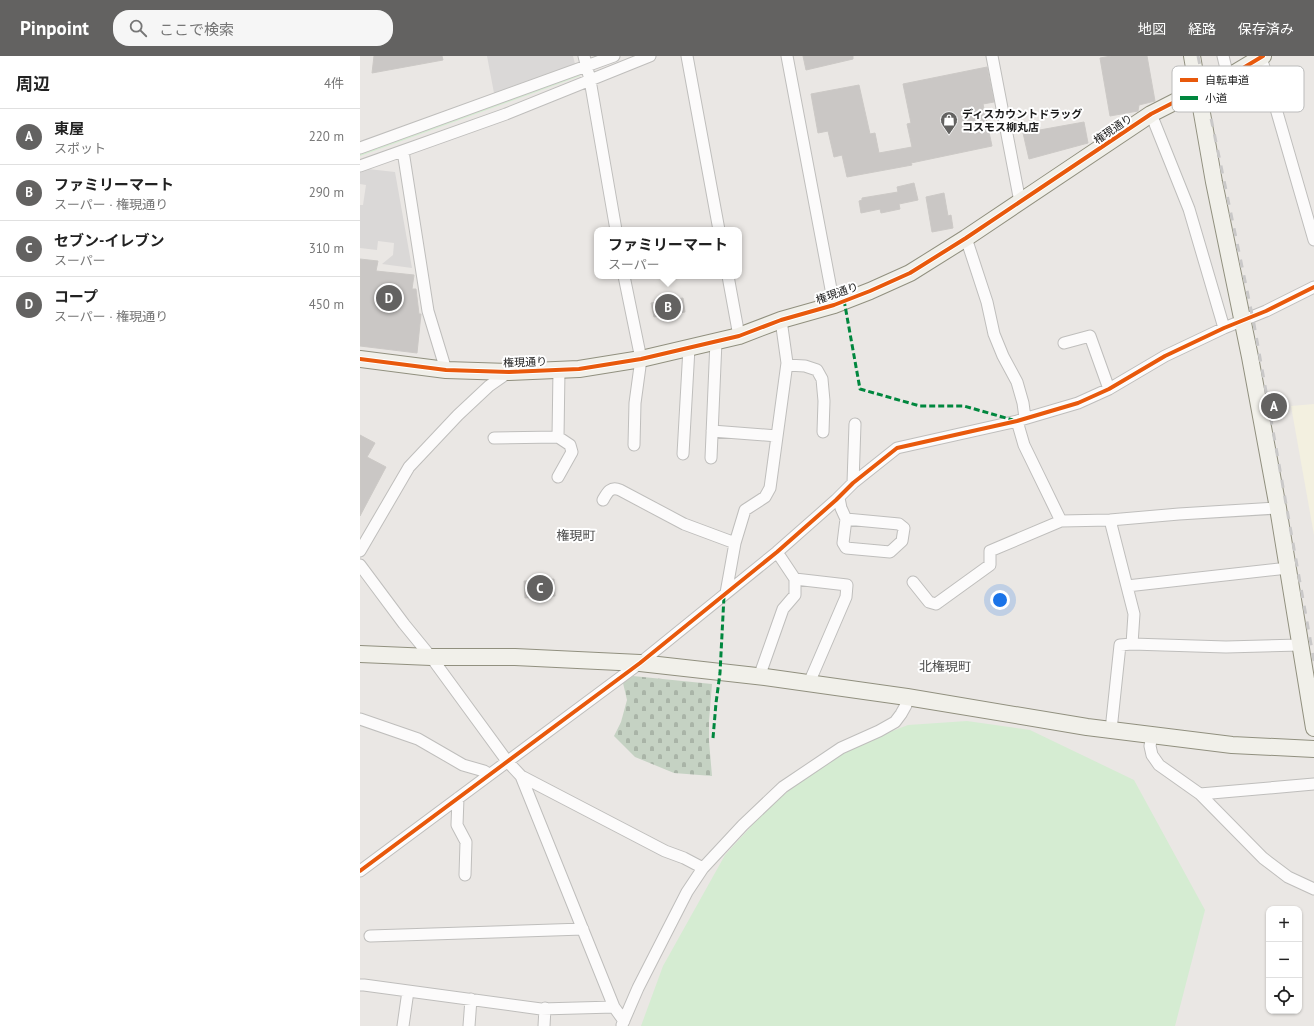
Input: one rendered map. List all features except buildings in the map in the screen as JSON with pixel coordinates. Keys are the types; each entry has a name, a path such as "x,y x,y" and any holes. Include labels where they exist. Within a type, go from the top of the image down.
{"street":[{"path":"360,148 585,61 614,56"},
{"path":"360,166 506,114 650,56"},
{"path":"687,56 718,227"},
{"path":"787,56 834,305"},
{"path":"992,56 1020,202"},
{"path":"1192,56 1194,66"},
{"path":"1224,56 1226,66"},
{"path":"1262,56 1265,66"},
{"name":"権現通り","path":"1245,66 1262,56"},
{"path":"585,61 590,80 615,227"},
{"name":"権現通り","path":"360,359 446,370 509,372 579,369 641,359 739,336 781,320 834,305 910,273 966,238 1151,114 1172,103"},
{"path":"1202,112 1214,182 1243,320 1278,508 1314,728"},
{"path":"1278,112 1314,240"},
{"path":"1151,114 1189,209 1224,328"},
{"path":"403,151 428,311 446,370"},
{"path":"966,238 987,302 994,334 1003,356 1017,382 1023,402 1021,420 1024,445 1061,521"},
{"path":"625,279 641,359 635,403 634,444"},
{"path":"729,279 739,336"},
{"path":"360,871 640,663 777,552 839,498 853,483 897,448 1021,420 1078,403 1109,389 1165,356 1224,328 1266,311 1314,287"},
{"path":"726,593 735,543 745,510 764,498 770,488 787,365 781,320"},
{"path":"1064,343 1090,336 1109,389"},
{"path":"711,458 716,341"},
{"path":"683,454 689,348"},
{"path":"787,365 805,366 818,370 822,379 824,401 823,432"},
{"path":"558,437 559,370"},
{"path":"360,551 409,467 458,415 489,386 509,372"},
{"path":"853,483 855,424"},
{"path":"712,431 777,436"},
{"path":"494,438 558,437 570,444 572,452 558,478"},
{"path":"603,500 609,490 614,488 684,524 735,543"},
{"path":"839,498 841,508 846,519 843,543 846,548 890,552 902,542 904,528 899,524 846,519"},
{"path":"912,582 929,602 936,604 990,565 990,551 1061,521 1110,520 1278,508"},
{"path":"1110,520 1134,614 1132,644"},
{"path":"759,676 783,610 795,595 796,579 777,552"},
{"path":"360,565 404,624 431,657 507,761 521,776 666,851 703,868"},
{"path":"1127,586 1288,568"},
{"path":"796,579 847,585 846,597 809,683"},
{"path":"1111,730 1120,645 1132,644 1226,647 1301,645"},
{"path":"360,654 431,657 515,657 640,663 809,683 907,697 1111,730 1232,745 1314,748"},
{"path":"623,1023 638,988 680,905 703,868 783,787 841,748 895,722 906,705 907,697"},
{"path":"360,719 418,739 463,765 490,774"},
{"path":"1152,734 1150,746 1152,755 1159,765 1200,794 1263,858 1288,878 1314,889"},
{"path":"521,776 614,1007 623,1023"},
{"path":"1200,794 1314,784"},
{"path":"458,798 457,825 466,842 465,875"},
{"path":"370,936 583,929"},
{"path":"360,985 364,984 545,1008 614,1007"},
{"path":"403,1026 408,991"},
{"path":"469,1026 471,999"},
{"path":"544,1026 545,1008"}],"shaded area":[{"path":"487,56 573,56 575,64 494,93"},
{"path":"368,169 395,172 412,268 382,264 393,255 394,243 378,241 377,250 360,248 360,205 363,205 366,185 360,184 360,172"},
{"path":"1314,404 1314,535 1291,406"}],"green space":[{"path":"578,72 580,76 360,156 360,152"},
{"path":"633,676 712,684 709,741 712,776 674,773 635,757 614,736 621,722 627,700 623,683"},
{"path":"967,721 1030,730 1134,780 1205,910 1175,1026 641,1026 663,966 725,855 768,808 804,778 851,747 908,725"}],"railway":[{"path":"1198,56 1200,66"},
{"path":"1210,112 1254,324 1314,661"}],"marked path":[{"path":"844,300 860,389 920,406 964,406 1013,420"},
{"path":"713,738 720,673 724,596"}],"cycle path":[{"path":"1246,66 1263,56"},
{"path":"360,359 446,370 509,372 579,369 641,359 739,336 781,320 834,305 910,273 966,238 1151,114 1172,103"},
{"path":"360,871 640,663 777,552 853,483 897,448 1017,421 1078,403 1109,389 1165,356 1224,328 1266,311 1314,287"}],"place":[{"name":"ディスカウントドラッグ コスモス柳丸店","path":"949,135"},
{"name":"コープ","path":"389,298"},
{"name":"ファミリーマート","path":"668,307"},
{"name":"東屋","path":"1274,406"},
{"name":"セブン-イレブン","path":"540,588"}],"district":[{"name":"権現町","path":"576,535"},
{"name":"北権現町","path":"945,666"}]}
